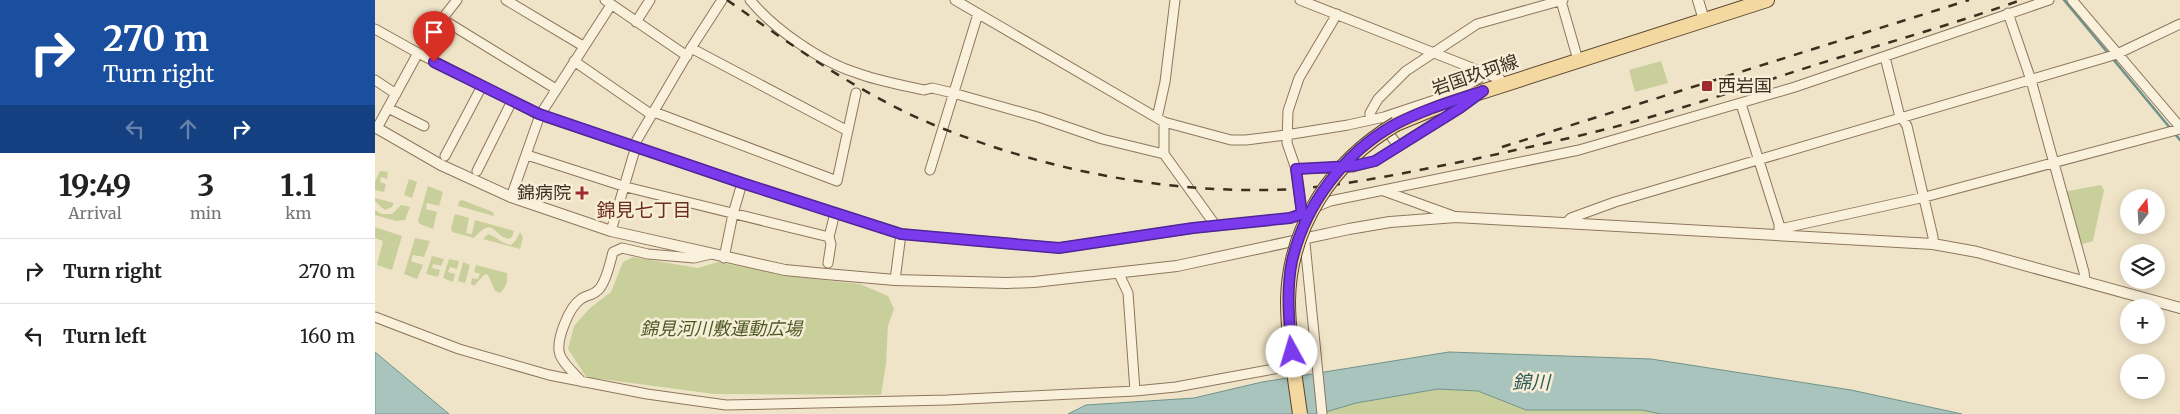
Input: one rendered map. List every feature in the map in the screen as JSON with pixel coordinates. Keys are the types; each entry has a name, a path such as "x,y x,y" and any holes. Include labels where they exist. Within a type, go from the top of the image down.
{"main road":[{"name":"岩国玖珂線","path":"1300,414 1290,337 1288,300 1292,262 1301,234 1327,185 1360,148 1390,120 1767,0"}],"street":[{"path":"457,0 442,19 556,89"},
{"path":"506,0 583,46"},
{"path":"636,22 650,0"},
{"path":"611,231 635,146 689,52 722,0"},
{"path":"750,0 774,24 807,48 855,73 924,90 932,88 953,93 1038,117 1102,139 1164,154"},
{"path":"955,0 1161,120 1231,140 1286,135 1348,126 1370,120 1390,120 1467,86 1486,74"},
{"path":"1175,0 1161,120 1164,154 1216,226"},
{"path":"1300,0 1435,52 1500,79 1504,84"},
{"path":"375,29 417,53 539,114 835,213 901,234 1059,248 1216,226 1290,218 1330,201 1562,154 1795,87 2049,0"},
{"path":"1780,232 1925,197 2177,130 2072,0"},
{"path":"1370,120 1370,113 1378,99 1406,70 1477,24 1562,1 1578,60"},
{"path":"1700,1 1704,20"},
{"path":"511,197 539,114 574,61 608,3 636,22 689,52 846,130"},
{"path":"2008,13 2031,80 2085,281"},
{"path":"930,170 978,14"},
{"path":"1322,414 1302,214 1296,169 1286,135 1291,96 1308,60 1337,14"},
{"path":"1567,222 1571,218 1590,210 2115,55 2180,24"},
{"path":"417,53 396,94 376,127 441,165 511,197 611,231 724,258 785,270 895,280 1007,283 1119,274 1177,266 1304,238 1390,222 1456,217 1780,232 1933,244 1977,252 2180,308"},
{"path":"1885,56 1899,113 1907,126 1925,197 1933,244"},
{"path":"574,61 653,113 837,181 846,130 856,93"},
{"path":"375,80 396,94"},
{"path":"445,156 482,86"},
{"path":"1296,169 1361,165 1375,161 1460,108 1483,91"},
{"path":"477,171 512,101"},
{"path":"1741,104 1780,232"},
{"path":"388,108 424,126"},
{"path":"1390,120 1388,132 1398,146"},
{"path":"527,154 625,186 829,237"},
{"path":"724,258 733,214 742,183"},
{"path":"1384,191 1456,217"},
{"path":"827,263 831,244 829,237 835,213"},
{"path":"895,280 901,234"},
{"path":"582,382 560,354 559,343 569,312 581,298 594,295 602,286 613,252 622,248 648,254 694,258 711,254"},
{"path":"1119,274 1127,293 1135,391"},
{"path":"375,317 459,349 549,375 647,394 726,405 947,400 1135,391 1176,387 1285,367"}],"green space":[{"path":"1661,61 1668,83 1635,92 1629,70"},
{"path":"380,171 388,172 387,179 381,177 380,182 386,184 384,192 375,190 375,182"},
{"path":"409,179 417,182 412,198 404,195"},
{"path":"2101,185 2104,190 2093,241 2077,246 2062,192"},
{"path":"428,186 443,192 439,206 427,203 426,209 437,212 433,229 420,224 418,221"},
{"path":"375,198 394,203 392,207 386,210 375,201"},
{"path":"462,200 493,212 494,216 458,206 459,201"},
{"path":"401,205 410,207 405,220 396,221 375,215 375,210 381,214 392,214"},
{"path":"455,214 469,218 466,233 472,234 475,220 514,231 512,237 508,239 502,237 489,227 485,228 474,238 452,232 451,228"},
{"path":"375,227 402,236 392,270 377,265 383,241 375,238"},
{"path":"520,232 523,237 520,249 483,239 488,234 511,245"},
{"path":"415,238 430,241 424,257 413,255 411,261 423,265 417,279 404,274"},
{"path":"432,256 444,259 441,266 433,264 432,268 440,270 438,277 426,274"},
{"name":"錦見河川敷運動広場","path":"633,257 698,268 718,262 788,276 860,284 888,296 894,309 888,326 886,364 881,395 714,394 586,377 568,349 574,326 590,308 611,292 623,262"},
{"path":"449,259 459,261 457,269 450,267 448,272 455,274 453,282 443,278"},
{"path":"463,262 470,265 465,283 458,281"},
{"path":"476,265 507,273 506,284 500,293 495,291 488,275 485,274 474,286 471,284 472,278 478,279 480,274 474,272"},
{"path":"1438,389 1478,391 1526,410 1642,410 1661,414 1319,414 1356,403"}],"water":[{"path":"375,352 449,414 375,414"},
{"name":"錦川","path":"1449,352 1651,359 1851,390 1962,414 1661,414 1642,410 1526,410 1478,391 1438,389 1356,403 1319,414 1068,414 1086,405 1194,398 1262,382"}],"waterway":[{"path":"2064,0 2180,140"}],"railway":[{"path":"727,0 832,71 886,103 944,129 1023,156 1105,176 1188,187 1230,190 1298,189 1374,179 1604,130 1696,103 2021,0"},
{"path":"1502,147 1969,0"}],"place":[{"name":"西岩国","path":"1707,86"},
{"name":"錦病院","path":"582,193"}],"district":[{"name":"錦見七丁目","path":"644,210"}],"route":[{"path":"434,62 539,114 742,183 901,234 1059,248 1193,228 1290,218 1302,214 1296,169 1334,167 1353,166 1375,161 1460,108 1483,91 1447,103 1396,124 1380,133 1360,148 1349,161 1338,173 1327,185 1309,216 1292,262 1288,300 1292,352"}]}
